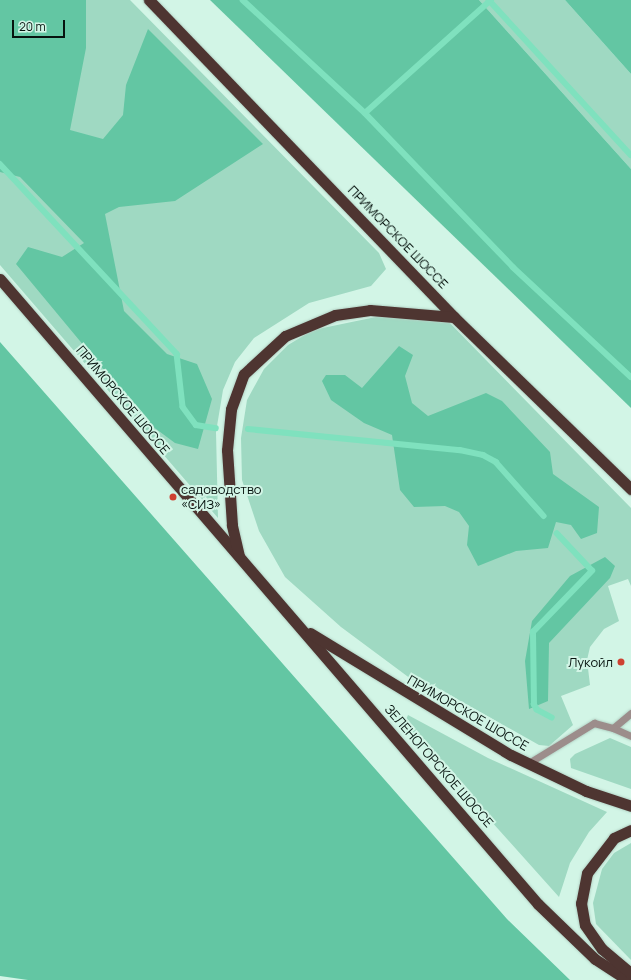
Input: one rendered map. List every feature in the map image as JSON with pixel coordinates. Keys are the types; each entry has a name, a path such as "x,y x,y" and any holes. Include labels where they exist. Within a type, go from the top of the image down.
{"highway":[{"name":"ПРИМОРСКОЕ ШОССЕ","path":"149,0 454,317 631,489"},
{"name":"ПРИМОРСКОЕ ШОССЕ","path":"0,279 240,559"},
{"path":"240,559 232,525 227,450 231,409 244,374 285,336 335,314 370,310 454,317"},
{"name":"ЗЕЛЕНОГОРСКОЕ ШОССЕ","path":"240,559 300,626 538,904 595,959 628,980"},
{"name":"ПРИМОРСКОЕ ШОССЕ","path":"300,626 388,683 527,764 586,791 631,806"},
{"path":"631,830 614,838 587,873 581,903 585,925 602,950 631,973"}],"lane":[{"path":"613,728 631,713"},
{"path":"527,764 594,723 613,728 631,736"}],"green space":[{"path":"0,0 130,0 379,253 386,269 371,286 309,303 254,338 235,362 223,390 216,432 218,518 0,265"},
{"path":"0,0 86,0 86,48 70,130 103,139 123,115 126,85 148,29 263,144 175,201 119,207 105,214 124,311 167,354 197,364 212,399 198,449 175,443 148,423 16,264 28,247 62,257 84,243 20,177 0,172"},
{"path":"210,0 479,0 631,169 631,408"},
{"path":"479,0 565,0 631,74 631,169"},
{"path":"565,0 631,0 631,74"},
{"path":"400,312 443,316 631,508 631,586 628,579 608,586 619,621 604,629 590,647 587,660 590,685 561,696 573,725 549,746 539,745 434,686 411,679 341,627 285,577 259,531 242,480 241,438 247,400 264,369 288,345 313,330"},
{"path":"0,342 507,919 570,980 28,980 0,976"},
{"path":"399,346 413,355 405,376 412,403 428,416 486,393 502,401 550,452 553,474 599,507 597,533 581,539 571,525 556,522 548,548 516,551 478,566 467,545 469,526 459,512 445,506 414,507 400,490 392,435 364,423 331,400 322,381 326,375 345,375 362,388"},
{"path":"605,557 615,566 610,578 549,643 548,701 529,709 525,661 532,621 570,576"},
{"path":"408,715 488,758 607,812 589,832 570,863 559,897 429,752 405,722"},
{"path":"610,738 631,747 631,789 571,768 570,759 575,754"},
{"path":"631,843 631,960 596,924 593,903 602,869 614,853"}],"waterway":[{"path":"243,0 365,113 513,267 631,377"},
{"path":"489,0 631,155"},
{"path":"365,113 491,0"},
{"path":"0,164 177,354 183,407 196,425 216,428"},
{"path":"248,429 460,450 483,455 496,462 544,516"},
{"path":"552,718 537,710 534,705 533,632 592,571 557,534"}],"place":[{"name":"садоводство «СИЗ»","path":"173,497"},
{"name":"Лукойл","path":"621,662"}]}
